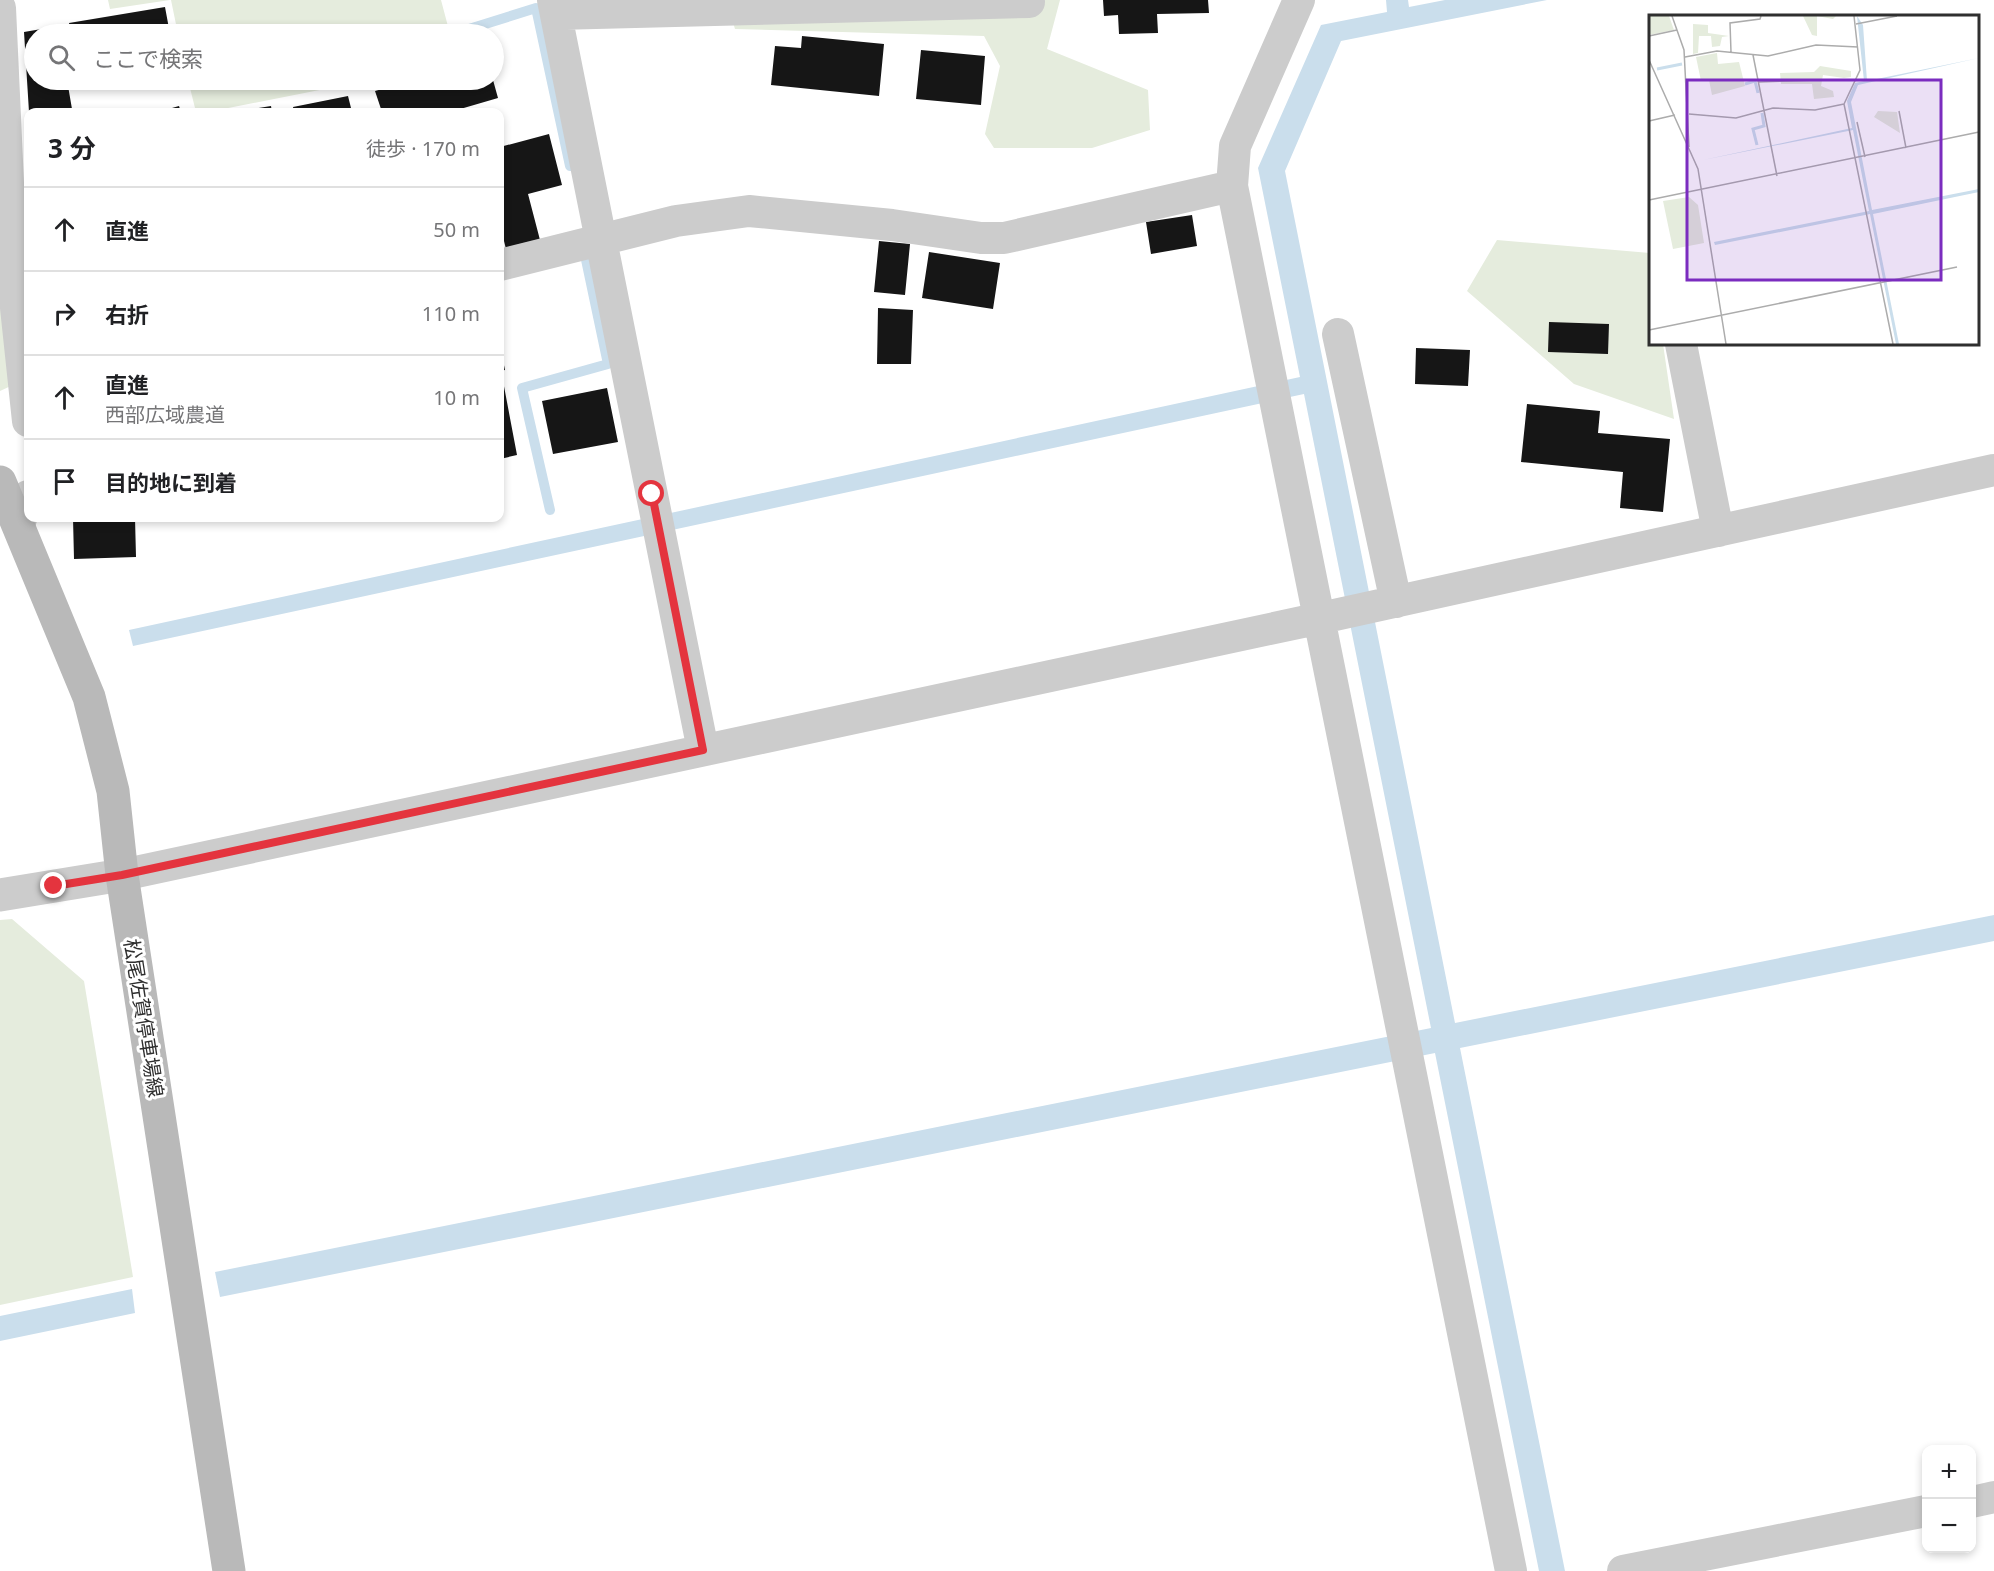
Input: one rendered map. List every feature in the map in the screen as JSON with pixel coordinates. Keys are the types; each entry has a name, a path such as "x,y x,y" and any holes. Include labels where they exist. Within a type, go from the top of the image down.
{"main road":[{"name":"松尾佐賀停車場線","path":"0,482 24,510"},
{"name":"松尾佐賀停車場線","path":"28,522 89,697 113,791 122,875 229,1571"}],"street":[{"path":"1299,0 1235,146 1232,186 1278,407 1330,616 1402,1024 1511,1571"},
{"path":"703,750 554,7 1029,2"},
{"path":"0,8 24,345"},
{"path":"504,264 675,221 749,211 892,225 981,238 1004,238 1232,186"},
{"path":"1338,334 1388,604"},
{"path":"1681,345 1718,531"},
{"path":"0,895 122,875 1388,604 1994,470"},
{"path":"1976,1501 1994,1497"},
{"path":"1623,1571 1922,1512"}],"green space":[{"path":"108,0 170,0 110,9"},
{"path":"171,0 441,0 447,24 176,24"},
{"path":"726,0 1060,0 1047,49 1148,90 1150,130 1092,148 994,148 985,134 1000,66 984,36 735,29"},
{"path":"190,90 319,90 228,108 195,108"},
{"path":"1497,240 1649,253 1649,345 1663,345 1674,419 1574,384 1467,291"},
{"path":"0,290 13,385 0,391"},
{"path":"12,919 84,981 133,1277 0,1305 0,920"}],"water":[{"path":"1386,0 1408,0 1409,7 1445,0 1547,0 1341,41 1285,171 1455,1023 1994,915 1994,941 1460,1048 1565,1571 1539,1571 1435,1053 220,1297 215,1272 1431,1028 1304,394 133,646 129,630 1300,377 1258,168 1321,25 1387,12"},
{"path":"132,1289 135,1313 0,1341 0,1316"}],"building":[{"path":"1103,0 1208,0 1209,13 1157,14 1158,33 1119,34 1118,15 1104,16"},
{"path":"165,7 168,24 69,24"},
{"path":"802,36 884,44 879,96 771,85 775,46 801,48"},
{"path":"921,50 985,56 981,105 916,99"},
{"path":"28,90 69,90 72,108 29,108"},
{"path":"496,90 498,98 464,108 381,108 375,91"},
{"path":"348,96 351,108 293,108"},
{"path":"549,134 562,185 528,194 540,240 506,249 504,241 504,146"},
{"path":"1192,215 1197,246 1151,254 1146,222"},
{"path":"879,241 910,244 905,295 874,292"},
{"path":"929,252 1000,263 993,309 922,298"},
{"path":"878,308 913,310 911,364 877,364"},
{"path":"1549,322 1609,324 1608,354 1548,352"},
{"path":"1416,348 1470,350 1468,386 1415,384"},
{"path":"504,386 517,455 504,458"},
{"path":"607,388 618,442 553,454 542,401"},
{"path":"1527,404 1600,411 1598,433 1670,439 1663,512 1620,508 1623,472 1521,462"},
{"path":"73,522 135,522 136,557 74,559"}],"waterway":[{"path":"485,24 536,8 570,166"},
{"path":"550,510 522,388 608,364 585,255"}],"route":[{"path":"54,886 122,875 703,750 652,494"}]}
